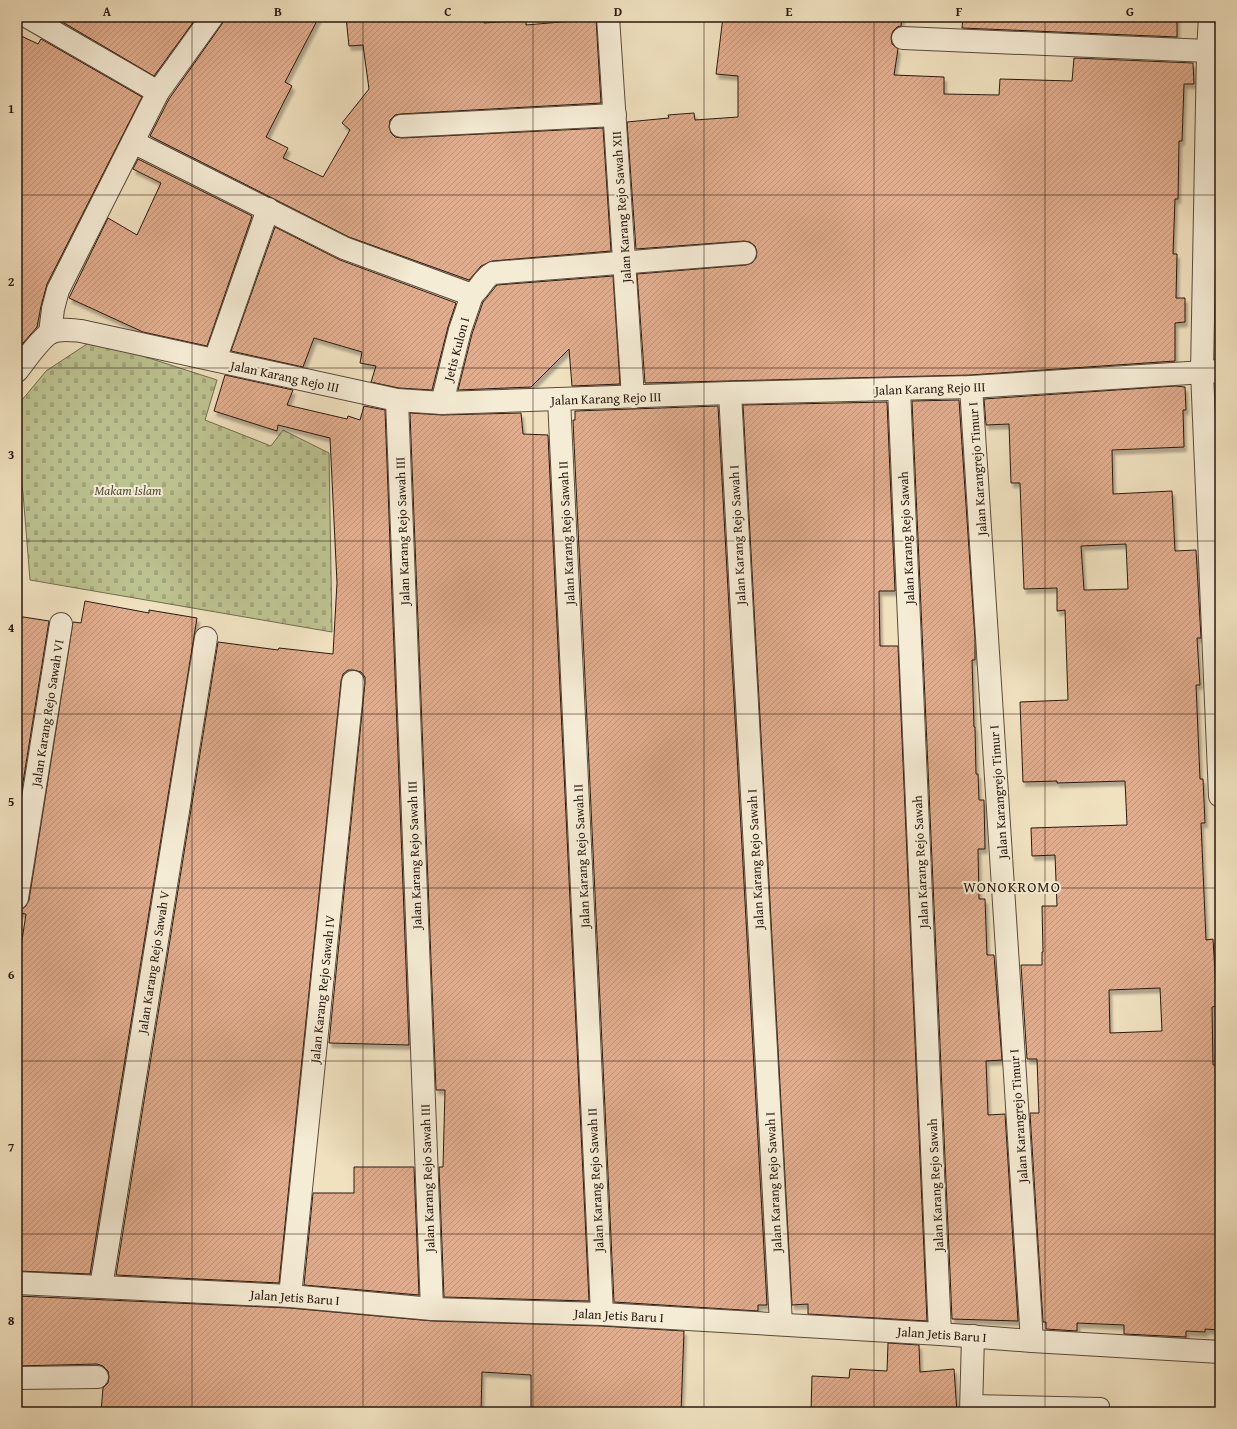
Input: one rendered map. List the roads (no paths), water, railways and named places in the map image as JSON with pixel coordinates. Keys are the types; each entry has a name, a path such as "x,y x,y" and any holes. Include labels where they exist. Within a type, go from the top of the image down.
{"street":[{"path":"28,17 158,92"},
{"path":"17,372 37,345 50,333 53,309 58,290 158,92 212,17"},
{"name":"Jalan Karang Rejo Sawah XII","path":"608,17 633,397"},
{"path":"1210,17 1208,51 1211,372 1220,796"},
{"path":"903,38 1208,51"},
{"path":"401,126 615,115"},
{"path":"133,142 344,248 472,295 476,292 488,275 493,273 745,253"},
{"path":"215,360 268,209"},
{"name":"Jetis Kulon I","path":"442,403 460,330 472,295"},
{"name":"Jalan Karang Rejo III","path":"50,333 63,330 81,330 396,400 442,403 730,393 972,387 1211,372"},
{"name":"Jalan Karangrejo Timur I","path":"972,387 1032,1341"},
{"name":"Jalan Karang Rejo Sawah","path":"899,389 940,1334"},
{"name":"Jalan Karang Rejo Sawah I","path":"730,393 781,1324"},
{"name":"Jalan Karang Rejo Sawah III","path":"396,400 432,1309"},
{"name":"Jalan Karang Rejo Sawah II","path":"559,400 602,1314"},
{"name":"Jalan Karang Rejo Sawah VI","path":"17,898 61,624"},
{"name":"Jalan Karang Rejo Sawah V","path":"101,1286 206,638"},
{"name":"Jalan Karang Rejo Sawah IV","path":"290,1296 353,682"},
{"name":"Jalan Jetis Baru I","path":"17,1282 290,1296 432,1309 602,1314 1220,1352"},
{"path":"971,1407 973,1336"},
{"path":"17,1378 97,1377"}],"lane":[{"path":"971,1407 1101,1406"}],"district":[{"name":"WONOKROMO","path":"1012,887"}],"park label":[{"name":"Makam Islam","path":"128,490"}]}
